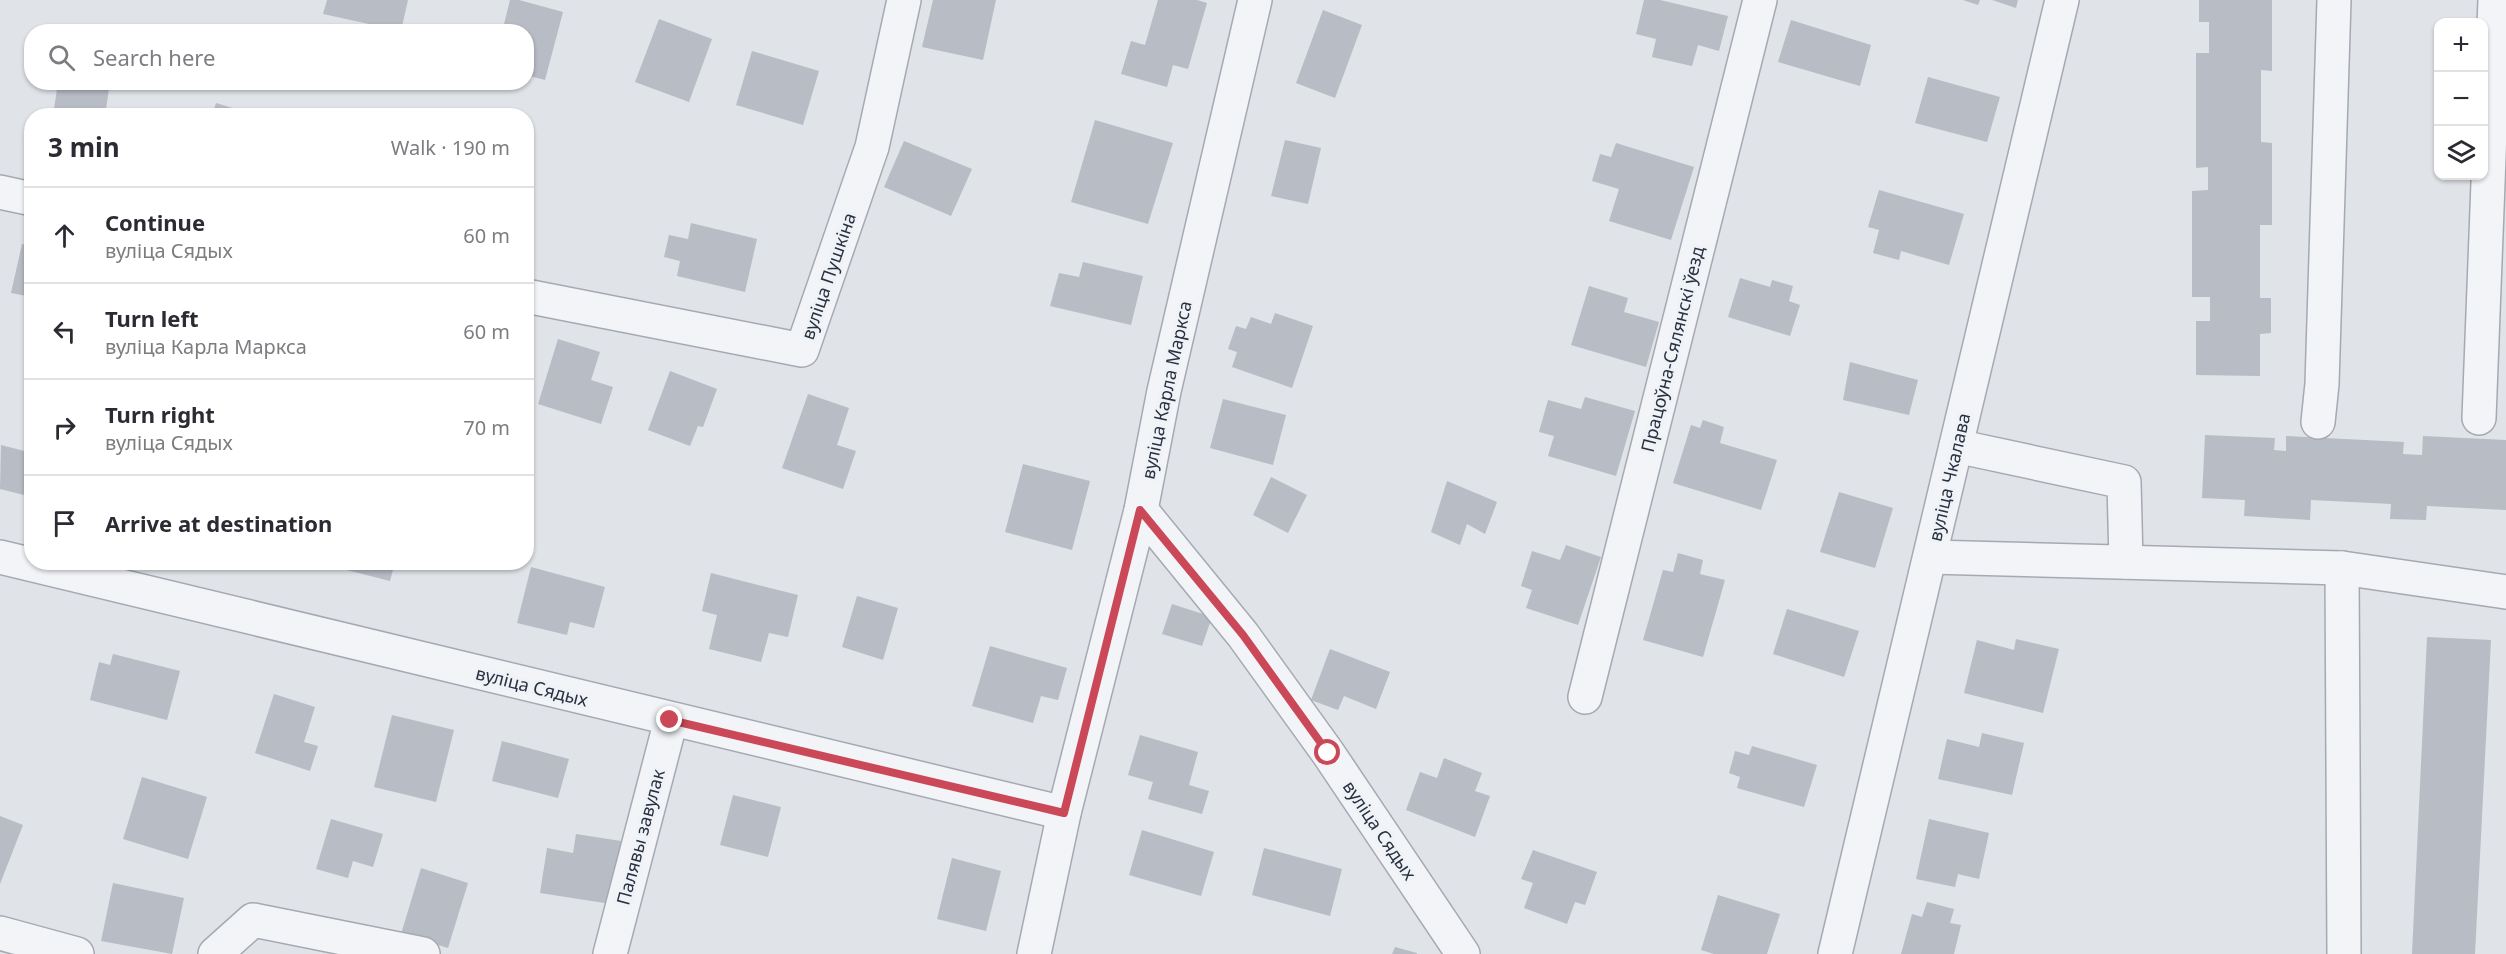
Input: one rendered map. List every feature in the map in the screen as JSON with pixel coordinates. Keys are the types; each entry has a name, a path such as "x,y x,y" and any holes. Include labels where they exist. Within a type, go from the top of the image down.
{"street":[{"name":"вуліца Пушкіна","path":"534,298 802,350 872,147 904,0"},
{"name":"вуліца Карла Маркса","path":"1034,954 1064,813 1140,510 1166,380 1255,0"},
{"name":"Працоўна-Сялянскі ўезд","path":"1585,697 1760,0"},
{"name":"вуліца Чкалава","path":"1835,954 2062,0"},
{"path":"2318,422 2322,384 2334,0"},
{"path":"2479,418 2494,0"},
{"path":"0,192 24,197"},
{"path":"1956,446 2124,482 2126,562"},
{"name":"вуліца Сядых","path":"1140,510 1249,644 1335,763 1463,954"},
{"name":"вуліца Сядых","path":"0,557 24,563"},
{"path":"1930,558 2342,568 2506,592"},
{"path":"2342,568 2344,954"},
{"name":"вуліца Сядых","path":"53,570 1064,813"},
{"name":"Палявы завулак","path":"610,954 670,720"},
{"path":"215,954 253,920 423,954"},
{"path":"0,933 77,954"}],"building":[{"path":"327,0 408,0 403,24 369,24 323,14"},
{"path":"510,0 519,0 563,12 545,80 534,77 534,24 504,24"},
{"path":"933,0 996,0 983,60 922,47"},
{"path":"1158,0 1197,0 1207,3 1188,69 1173,65 1167,87 1121,74 1131,41 1145,45"},
{"path":"1644,0 1660,0 1728,16 1719,51 1698,45 1692,66 1652,57 1656,39 1636,34"},
{"path":"1963,0 1980,0 1978,5"},
{"path":"1992,0 2018,0 2016,8"},
{"path":"2199,0 2272,0 2272,71 2261,70 2261,142 2272,143 2272,225 2260,225 2260,298 2271,298 2271,333 2260,334 2260,376 2196,375 2196,321 2210,321 2210,297 2192,297 2192,191 2208,190 2208,167 2196,168 2196,53 2209,53 2209,22 2199,22"},
{"path":"1323,10 1362,25 1335,98 1296,83"},
{"path":"659,19 712,39 689,102 635,82"},
{"path":"1791,20 1871,45 1860,86 1778,62"},
{"path":"752,51 819,71 803,125 736,105"},
{"path":"1928,77 2000,97 1987,142 1915,123"},
{"path":"57,90 109,90 106,108 54,108"},
{"path":"216,103 232,108 214,108"},
{"path":"1095,120 1173,143 1148,224 1071,202"},
{"path":"1285,140 1321,148 1308,204 1271,196"},
{"path":"904,141 972,169 951,216 884,187"},
{"path":"1616,143 1694,167 1671,240 1609,221 1619,189 1592,181 1600,154 1611,157"},
{"path":"1879,190 1964,214 1949,265 1901,251 1899,260 1873,253 1879,230 1868,227"},
{"path":"691,223 757,239 745,292 677,276 680,261 664,257 669,235 688,239"},
{"path":"22,244 24,244 24,295 11,293"},
{"path":"1083,262 1143,276 1131,325 1050,306 1059,273 1079,277"},
{"path":"1740,278 1770,287 1772,280 1793,286 1789,301 1800,305 1790,336 1728,317"},
{"path":"1589,286 1628,298 1624,312 1659,322 1646,367 1571,345"},
{"path":"1275,313 1313,326 1292,388 1232,367 1237,352 1228,349 1236,326 1246,329 1251,317 1271,324"},
{"path":"558,339 600,352 591,380 613,387 601,424 538,404"},
{"path":"1850,362 1918,380 1909,415 1843,400"},
{"path":"670,371 717,389 703,427 698,426 690,446 648,430"},
{"path":"808,394 849,408 837,445 856,451 843,489 782,468"},
{"path":"1585,397 1635,411 1616,476 1548,456 1554,436 1539,432 1548,400 1581,409"},
{"path":"1223,399 1286,415 1273,465 1210,448"},
{"path":"1703,420 1724,427 1720,443 1777,460 1761,510 1673,483 1691,425 1700,428"},
{"path":"2205,435 2275,438 2274,450 2286,451 2286,436 2404,442 2403,454 2422,455 2423,436 2506,440 2506,510 2427,506 2426,520 2390,519 2391,504 2311,500 2310,520 2244,516 2245,500 2202,498"},
{"path":"1,445 24,451 24,495 0,489"},
{"path":"1023,464 1090,481 1072,550 1005,532"},
{"path":"1271,477 1307,495 1288,533 1253,515"},
{"path":"1447,481 1497,502 1485,534 1467,524 1460,545 1431,532"},
{"path":"1839,492 1893,508 1875,568 1820,552"},
{"path":"1566,545 1601,557 1578,625 1526,608 1532,590 1521,586 1532,551 1560,560"},
{"path":"1678,553 1703,560 1700,574 1725,580 1703,657 1643,640 1663,570 1673,572"},
{"path":"534,568 605,587 594,628 570,622 567,635 517,623 530,570 534,570"},
{"path":"347,570 393,570 390,581"},
{"path":"711,573 798,595 788,637 769,633 761,662 709,649 717,615 702,611"},
{"path":"857,596 898,608 883,660 842,647"},
{"path":"1172,604 1212,617 1202,646 1162,634"},
{"path":"1787,609 1859,631 1844,677 1773,654"},
{"path":"2427,637 2491,640 2475,954 2412,954"},
{"path":"2016,639 2059,649 2043,713 1964,693 1977,640 2014,650"},
{"path":"990,646 1067,668 1058,700 1041,696 1033,723 972,706"},
{"path":"1330,649 1390,672 1376,709 1344,696 1338,710 1311,700"},
{"path":"113,654 180,671 167,720 90,700 99,662 110,665"},
{"path":"274,694 315,707 304,742 318,746 310,771 255,753"},
{"path":"392,715 454,730 436,802 374,787"},
{"path":"1982,733 2024,743 2012,795 1938,779 1947,739 1979,747"},
{"path":"1140,735 1198,752 1189,785 1209,791 1202,814 1148,799 1153,782 1128,775"},
{"path":"502,741 569,759 558,798 492,781"},
{"path":"1752,746 1817,765 1804,807 1737,788 1740,777 1729,773 1735,751 1749,755"},
{"path":"1444,758 1482,773 1475,791 1490,796 1475,837 1406,810 1420,772 1437,778"},
{"path":"142,777 207,797 188,859 123,839"},
{"path":"733,795 781,807 768,857 720,845"},
{"path":"0,816 23,825 0,884"},
{"path":"331,819 383,834 373,867 353,861 348,878 316,869"},
{"path":"1929,819 1989,833 1979,879 1958,874 1955,887 1916,879"},
{"path":"1142,830 1214,852 1201,896 1129,875"},
{"path":"576,834 621,841 611,904 540,893 547,848 573,853"},
{"path":"1264,848 1342,869 1330,916 1252,895"},
{"path":"1533,850 1597,872 1585,905 1575,902 1567,924 1524,908 1533,883 1521,879"},
{"path":"952,858 1001,871 986,931 937,919"},
{"path":"421,868 468,883 448,948 401,934"},
{"path":"113,883 184,898 172,954 101,941"},
{"path":"1718,895 1780,914 1767,954 1714,954 1701,950"},
{"path":"1927,902 1954,909 1950,923 1961,925 1954,954 1901,954 1912,914 1922,917"},
{"path":"1395,947 1417,953 1417,954 1392,954"}],"route":[{"path":"670,720 1064,813 1140,510 1243,635 1328,753"}]}
